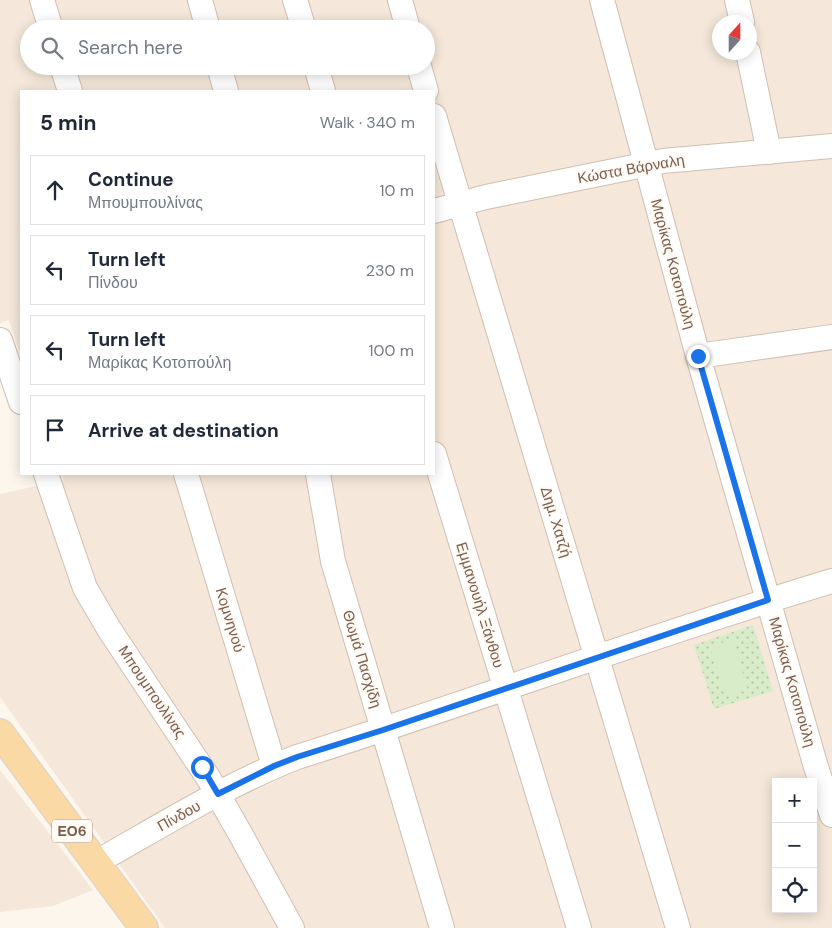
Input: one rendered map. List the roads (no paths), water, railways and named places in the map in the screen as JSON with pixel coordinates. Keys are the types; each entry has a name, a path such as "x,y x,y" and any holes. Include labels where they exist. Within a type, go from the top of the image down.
{"main road":[{"name":"ΕΟ6","path":"0,733 144,928"}],"street":[{"path":"42,0 48,20"},
{"path":"200,0 206,20"},
{"path":"295,0 301,20"},
{"path":"400,0 406,20"},
{"name":"Μαρίκας Κοτοπούλη","path":"602,0 698,356 832,815"},
{"path":"737,0 740,15"},
{"path":"750,60 768,152"},
{"path":"65,75 70,90"},
{"path":"222,75 226,90"},
{"path":"319,75 323,90"},
{"path":"422,75 426,90"},
{"name":"Δημ. Χατζή","path":"435,119 678,928"},
{"name":"Κώστα Βάρναλη","path":"435,211 459,203 646,164 707,156 832,146"},
{"path":"698,356 832,337"},
{"path":"6,342 20,398"},
{"name":"Εμμανουήλ Ξάνθου","path":"435,457 579,928"},
{"name":"Μπουμπουλίνας","path":"46,475 85,588 109,629 218,794 292,928"},
{"name":"Κομνηνού","path":"186,475 274,766"},
{"name":"Θωμά Πασχίδη","path":"318,475 333,561 442,928"},
{"name":"Πίνδου","path":"95,863 218,794 274,766 297,757 506,689 768,600 832,581"}]}
